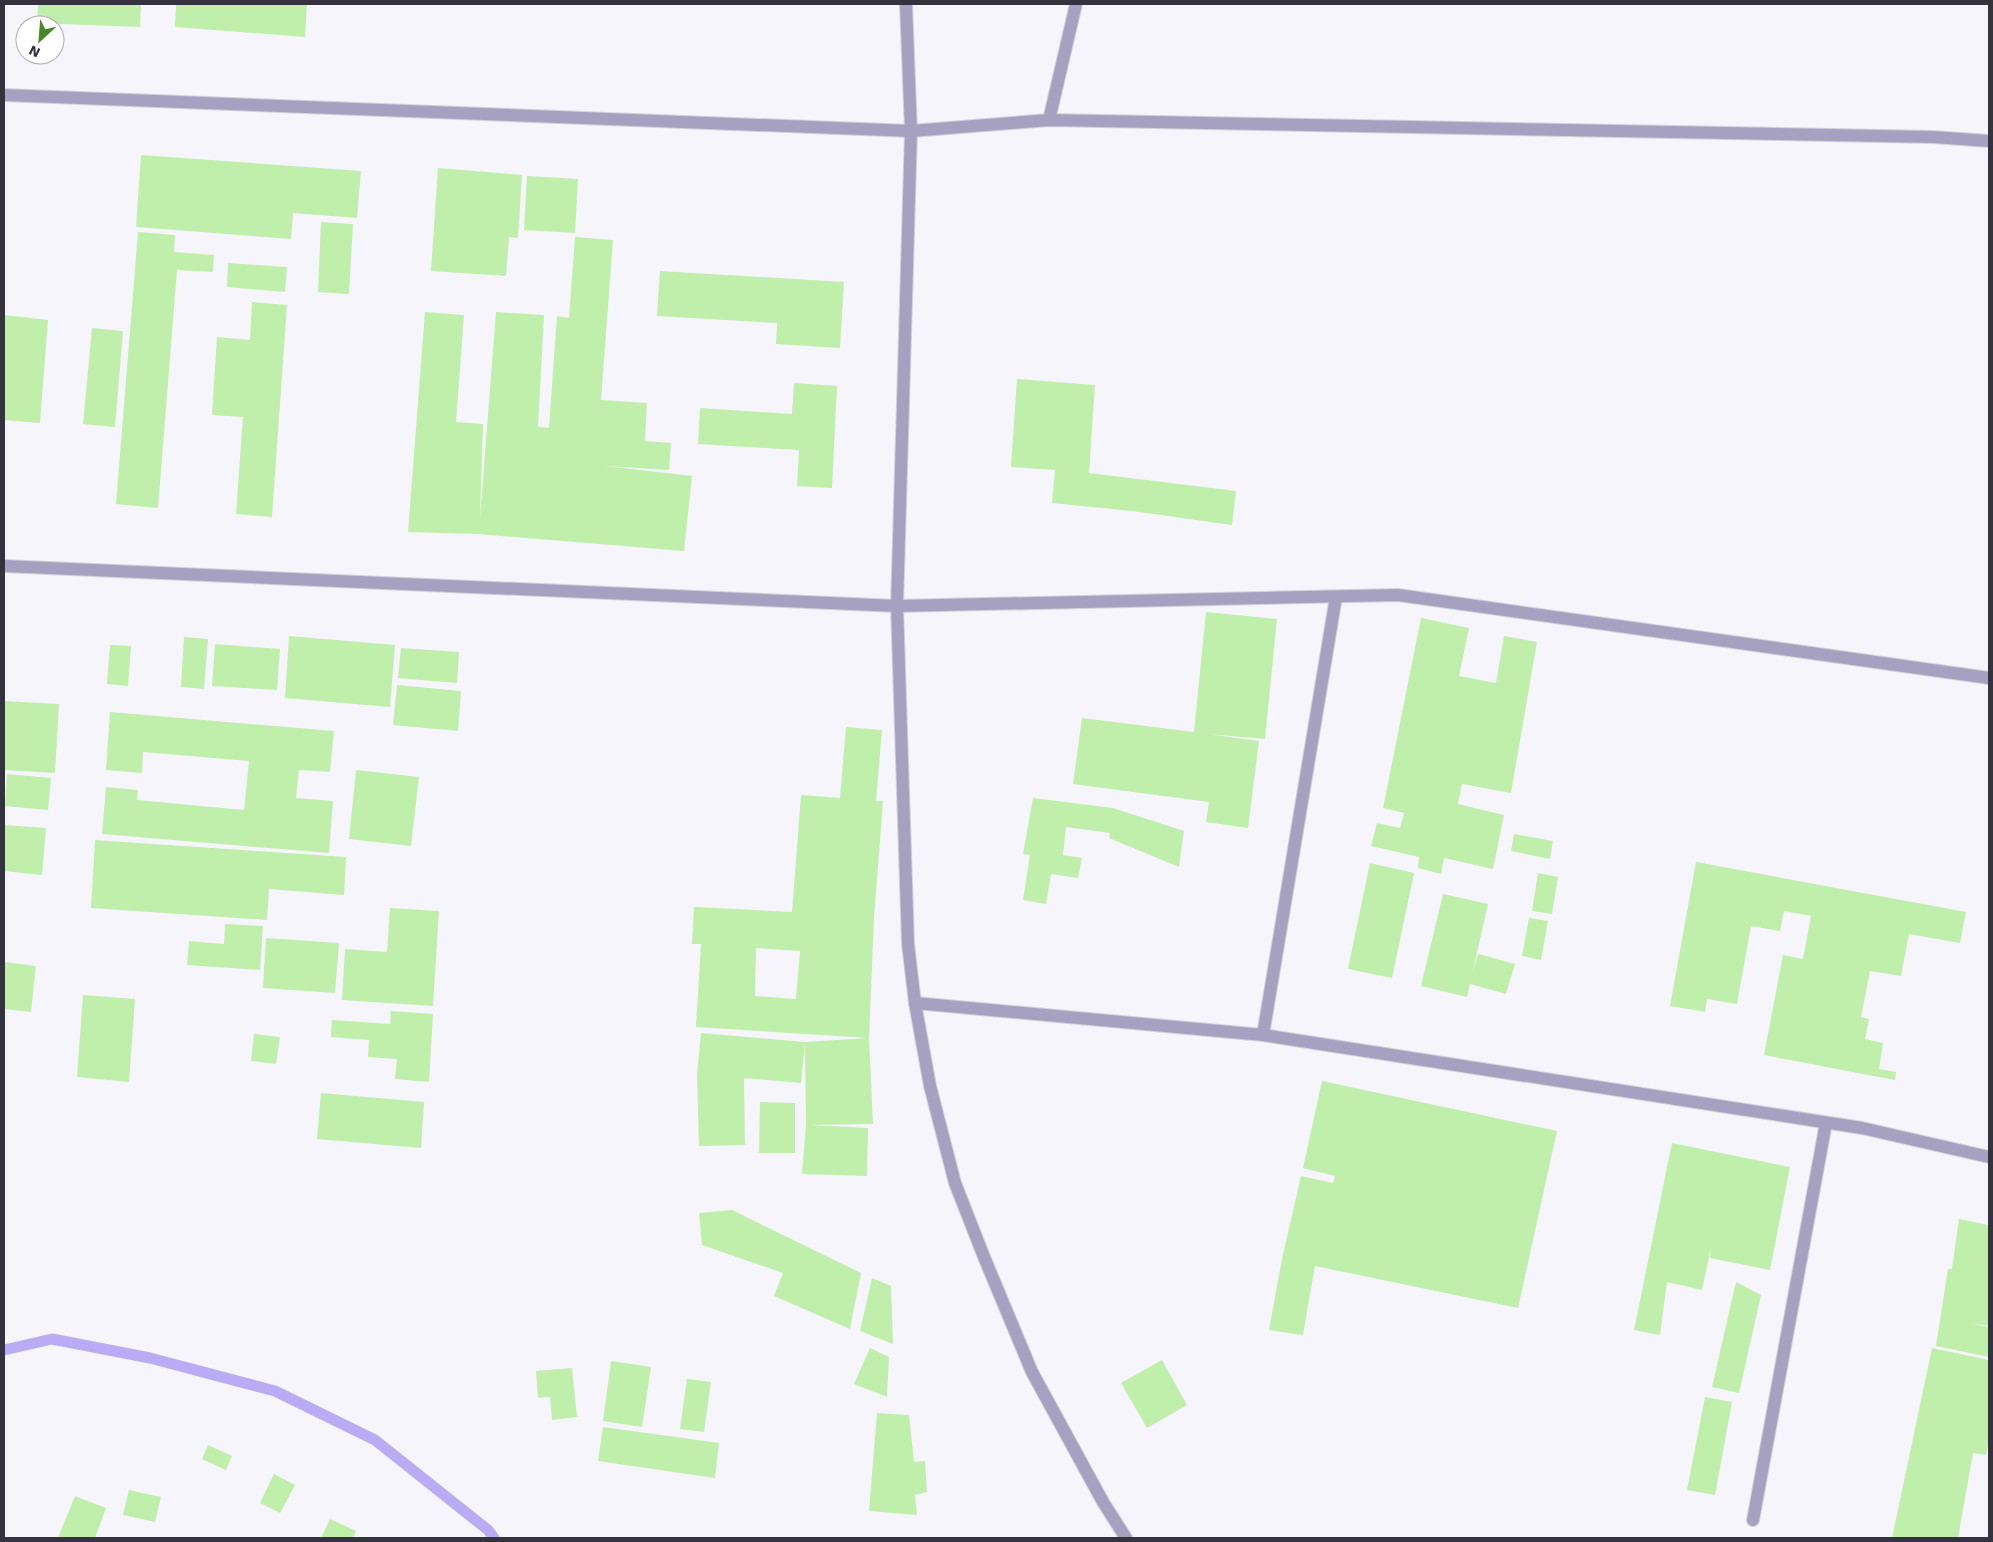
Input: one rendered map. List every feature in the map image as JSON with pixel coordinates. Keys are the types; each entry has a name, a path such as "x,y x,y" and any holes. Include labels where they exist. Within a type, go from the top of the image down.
{"street":[{"path":"906,4 911,131 897,606 908,944 915,1003 930,1086 955,1183 984,1258 1032,1372 1103,1502 1126,1538"},
{"path":"1049,120 1076,4"},
{"path":"4,95 911,131 1049,120 1933,136 1989,141"},
{"path":"4,566 897,606 1398,596 1989,678"},
{"path":"1263,1035 1336,597"},
{"path":"915,1003 1263,1035 1862,1128 1989,1157"},
{"path":"1753,1520 1826,1122"}],"building":[{"path":"38,4 141,4 140,27 65,24 65,15 37,15"},
{"path":"176,4 307,4 305,37 175,27"},
{"path":"141,155 361,171 357,218 293,213 291,239 136,227"},
{"path":"438,168 522,175 518,238 509,237 506,276 431,271"},
{"path":"527,176 578,179 575,233 524,230"},
{"path":"321,222 353,224 349,294 318,292"},
{"path":"138,232 175,235 174,252 214,255 213,272 177,270 158,508 116,504"},
{"path":"575,237 613,240 601,400 647,403 645,441 671,443 669,470 605,466 692,476 684,551 478,534 408,532 425,312 464,315 456,422 483,424 480,518 496,312 544,315 538,427 549,428 557,316 569,318"},
{"path":"228,263 287,267 285,292 227,287"},
{"path":"660,271 844,282 840,348 776,344 777,323 657,316"},
{"path":"252,302 287,305 272,517 236,514 243,417 212,415 217,337 250,340"},
{"path":"4,315 48,320 40,423 4,420"},
{"path":"92,328 123,331 115,427 83,424"},
{"path":"1017,379 1095,385 1089,473 1236,491 1232,525 1132,511 1052,503 1055,470 1011,467"},
{"path":"794,383 837,386 832,488 797,486 799,450 698,444 700,408 792,414"},
{"path":"1206,612 1277,619 1265,739 1208,734 1259,741 1248,828 1206,822 1209,802 1073,784 1082,718 1194,732"},
{"path":"1421,618 1469,628 1459,676 1496,683 1504,636 1537,642 1511,793 1462,784 1458,804 1504,815 1493,869 1444,858 1441,874 1418,868 1419,857 1371,846 1377,823 1400,828 1404,813 1383,808"},
{"path":"289,636 395,645 390,707 285,698"},
{"path":"184,637 208,639 204,689 181,687"},
{"path":"215,644 280,649 277,690 212,686"},
{"path":"110,645 131,646 128,686 107,684"},
{"path":"401,648 459,652 457,683 398,678"},
{"path":"397,685 461,691 458,731 393,725"},
{"path":"4,701 59,704 55,773 4,770"},
{"path":"110,712 334,731 330,772 299,770 296,798 333,801 329,853 102,834 106,787 138,790 137,800 244,810 249,761 143,752 142,773 106,770"},
{"path":"846,727 882,730 876,801 883,801 874,918 869,1038 696,1027 701,944 692,944 694,907 792,912 801,795 840,798","holes":["756,948 800,951 796,999 755,996"]},
{"path":"356,770 419,777 411,846 349,839"},
{"path":"7,774 51,778 48,810 5,806"},
{"path":"1033,798 1113,808 1184,831 1179,867 1109,838 1110,833 1066,827 1063,855 1082,858 1078,878 1051,874 1046,904 1023,900 1030,855 1023,854"},
{"path":"4,825 46,828 42,875 4,871"},
{"path":"1514,834 1553,841 1550,859 1511,851"},
{"path":"95,840 346,857 344,895 269,889 267,920 91,908"},
{"path":"1696,862 1966,912 1960,943 1909,934 1901,976 1870,971 1861,1017 1869,1019 1865,1039 1883,1043 1879,1069 1896,1072 1895,1080 1764,1055 1783,955 1803,959 1811,916 1784,911 1780,931 1751,926 1737,1004 1707,999 1705,1012 1670,1006"},
{"path":"1370,863 1414,873 1392,978 1348,969"},
{"path":"1538,873 1558,877 1552,914 1532,911"},
{"path":"1443,894 1488,904 1472,975 1478,954 1515,964 1506,994 1470,984 1467,997 1421,986"},
{"path":"390,908 439,911 433,1006 342,1000 345,949 387,952"},
{"path":"1529,918 1548,921 1541,960 1522,956"},
{"path":"225,924 263,926 260,970 187,965 189,941 224,944"},
{"path":"266,938 339,943 335,993 263,988"},
{"path":"4,962 36,966 31,1012 4,1009"},
{"path":"83,995 135,999 129,1082 77,1077"},
{"path":"391,1011 433,1014 429,1082 395,1079 397,1059 368,1057 369,1040 331,1037 332,1020 390,1024"},
{"path":"701,1033 805,1042 869,1038 873,1124 810,1125 868,1128 867,1176 802,1174 806,1124 805,1044 801,1083 744,1078 745,1145 699,1146 697,1074"},
{"path":"254,1034 280,1037 276,1064 251,1061"},
{"path":"1322,1081 1557,1131 1518,1308 1315,1266 1303,1335 1269,1330 1282,1259 1301,1176 1333,1183 1335,1176 1303,1168"},
{"path":"321,1093 424,1102 421,1148 317,1139"},
{"path":"760,1102 795,1103 795,1153 759,1153"},
{"path":"1672,1143 1790,1167 1770,1270 1710,1258 1711,1248 1702,1290 1667,1282 1660,1335 1634,1330"},
{"path":"732,1210 861,1273 850,1329 774,1296 783,1273 702,1245 699,1213"},
{"path":"1959,1219 1989,1225 1989,1326 1968,1323 1989,1327 1989,1357 1936,1346 1948,1269 1952,1269"},
{"path":"872,1278 891,1286 893,1344 860,1331"},
{"path":"1736,1282 1761,1295 1739,1393 1712,1387"},
{"path":"870,1348 889,1357 887,1397 854,1384"},
{"path":"1932,1348 1989,1360 1989,1441 1986,1455 1973,1453 1958,1538 1892,1538"},
{"path":"1162,1360 1187,1405 1147,1428 1121,1383"},
{"path":"611,1361 651,1367 642,1427 603,1421"},
{"path":"572,1368 577,1417 552,1420 550,1397 538,1398 536,1371"},
{"path":"687,1379 711,1382 704,1432 680,1429"},
{"path":"1705,1397 1732,1402 1715,1495 1687,1490"},
{"path":"877,1413 909,1415 914,1462 925,1461 927,1492 915,1495 917,1515 869,1511"},
{"path":"603,1427 719,1443 715,1478 598,1461"},
{"path":"208,1445 232,1456 226,1470 202,1459"},
{"path":"274,1474 295,1485 280,1513 260,1503"},
{"path":"129,1490 161,1497 155,1522 123,1515"},
{"path":"75,1496 106,1508 95,1538 58,1538"},
{"path":"330,1519 356,1531 353,1538 321,1538"}],"waterway":[{"path":"4,1350 52,1339 150,1358 275,1391 375,1440 488,1530 494,1538"}]}
